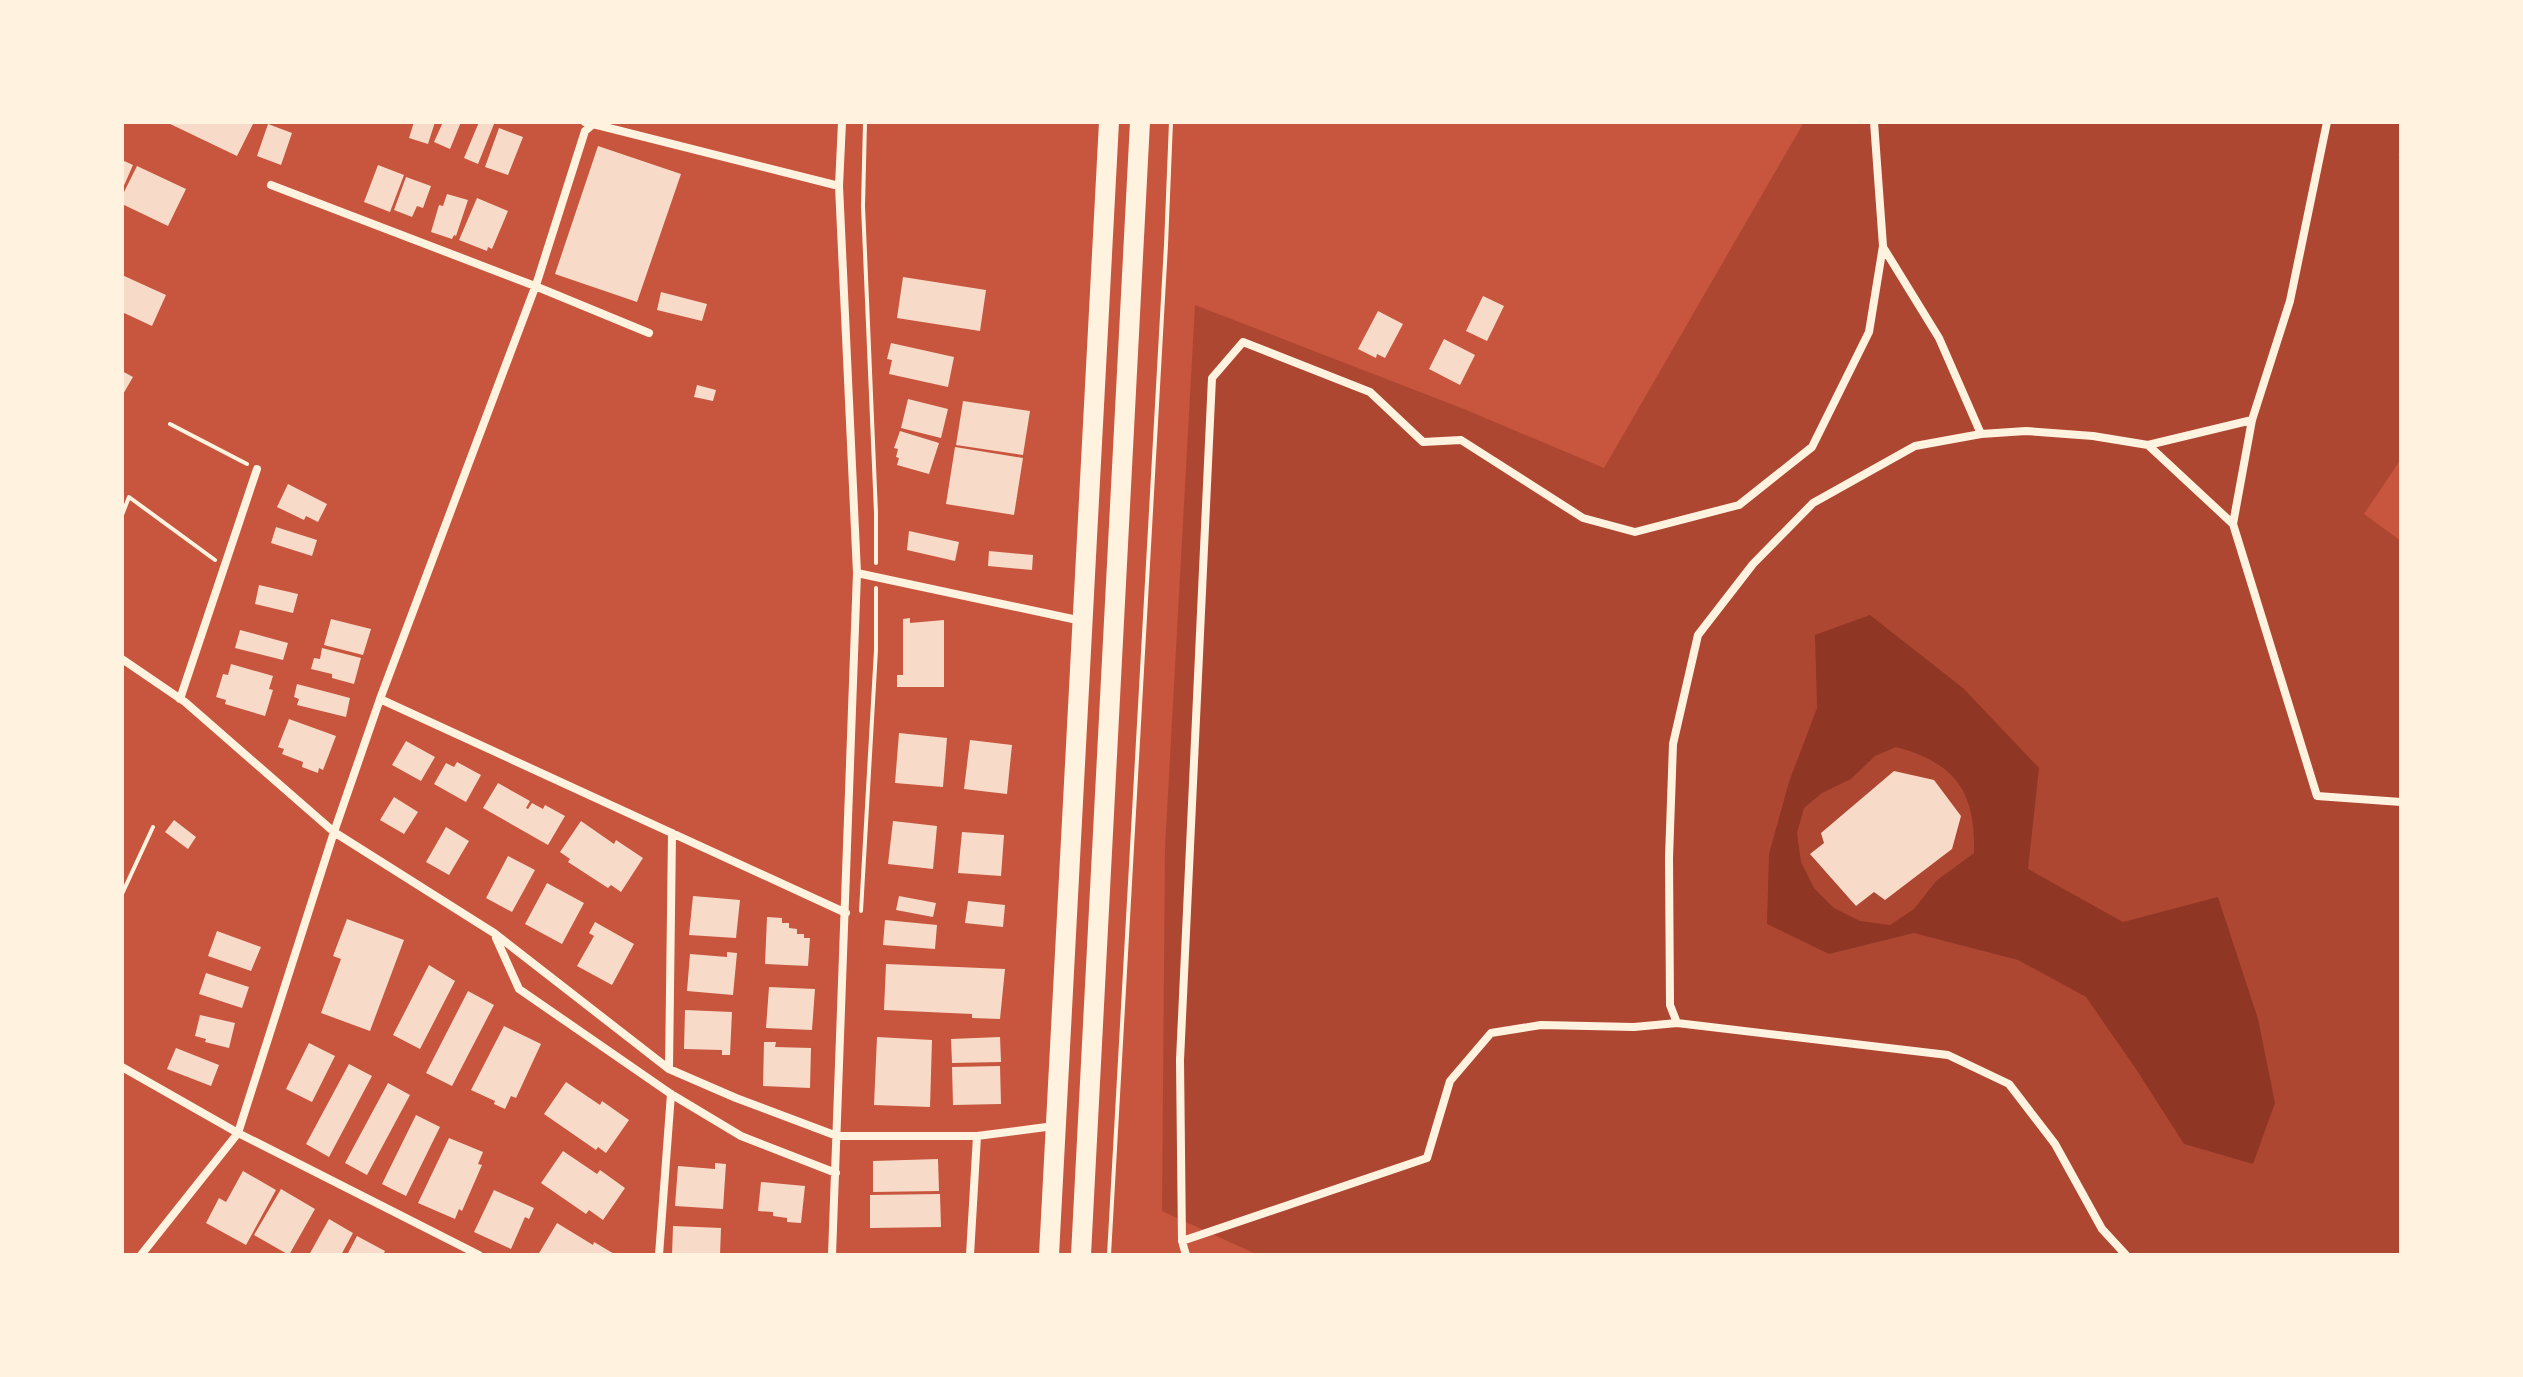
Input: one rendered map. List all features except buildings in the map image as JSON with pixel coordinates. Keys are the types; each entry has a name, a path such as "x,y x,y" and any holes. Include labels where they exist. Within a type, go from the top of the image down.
{"main road":[{"path":"1049,1255 1109,122"},
{"path":"1081,1255 1140,122"}],"street":[{"path":"832,1255 857,573 839,186 842,122"},
{"path":"1186,1255 1182,1241 1180,1060 1212,378 1243,342 1370,392 1423,442 1461,440 1583,518 1635,532 1739,505 1812,447 1869,332 1883,246 1874,122"},
{"path":"2327,122 2290,301 2252,420 2233,524 2317,796 2401,802"},
{"path":"141,1255 238,1133 380,699 535,286 588,124 839,186"},
{"path":"271,185 649,333"},
{"path":"1883,246 1939,338 1981,434"},
{"path":"1677,1023 1670,1005 1669,858 1673,744 1698,635 1753,564 1813,503 1915,446 1981,434 2026,431 2093,436 2148,445 2252,420"},
{"path":"2148,445 2233,524"},
{"path":"180,699 257,469"},
{"path":"857,573 1082,621"},
{"path":"122,659 180,699 334,832 494,933 669,1069 837,1136 977,1136 1055,1126"},
{"path":"380,699 846,913"},
{"path":"669,1069 672,833"},
{"path":"494,933 519,989 671,1094 741,1136 836,1173"},
{"path":"1182,1241 1427,1158 1450,1081 1491,1033 1541,1025 1634,1027 1677,1023 1948,1055 2009,1084 2055,1144 2102,1229 2126,1255"},
{"path":"122,1067 238,1133 479,1255"},
{"path":"659,1255 671,1094"},
{"path":"970,1255 977,1136"}],"path":[{"path":"1109,1255 1171,122"},
{"path":"170,424 257,469"},
{"path":"122,515 129,497 224,567"},
{"path":"122,894 153,827"}],"shaded area":[{"path":"1804,122 2401,122 2401,150 2398,155 2401,157 2401,459 2364,514 2401,541 2401,1255 1258,1255 1162,1211 1165,848 1195,305 1464,409 1604,468"},
{"path":"1870,615 1963,688 2039,768 2028,869 2123,922 2218,897 2258,1019 2275,1103 2253,1164 2184,1144 2086,997 2018,960 1914,933 1829,954 1767,924 1769,854 1789,782 1817,708 1815,635","holes":["1896,747 1947,771 1966,796 1974,831 1974,853 1936,881 1914,909 1890,925 1860,921 1834,908 1814,888 1801,862 1797,833 1804,808 1822,793 1851,779 1875,756"]}]}
